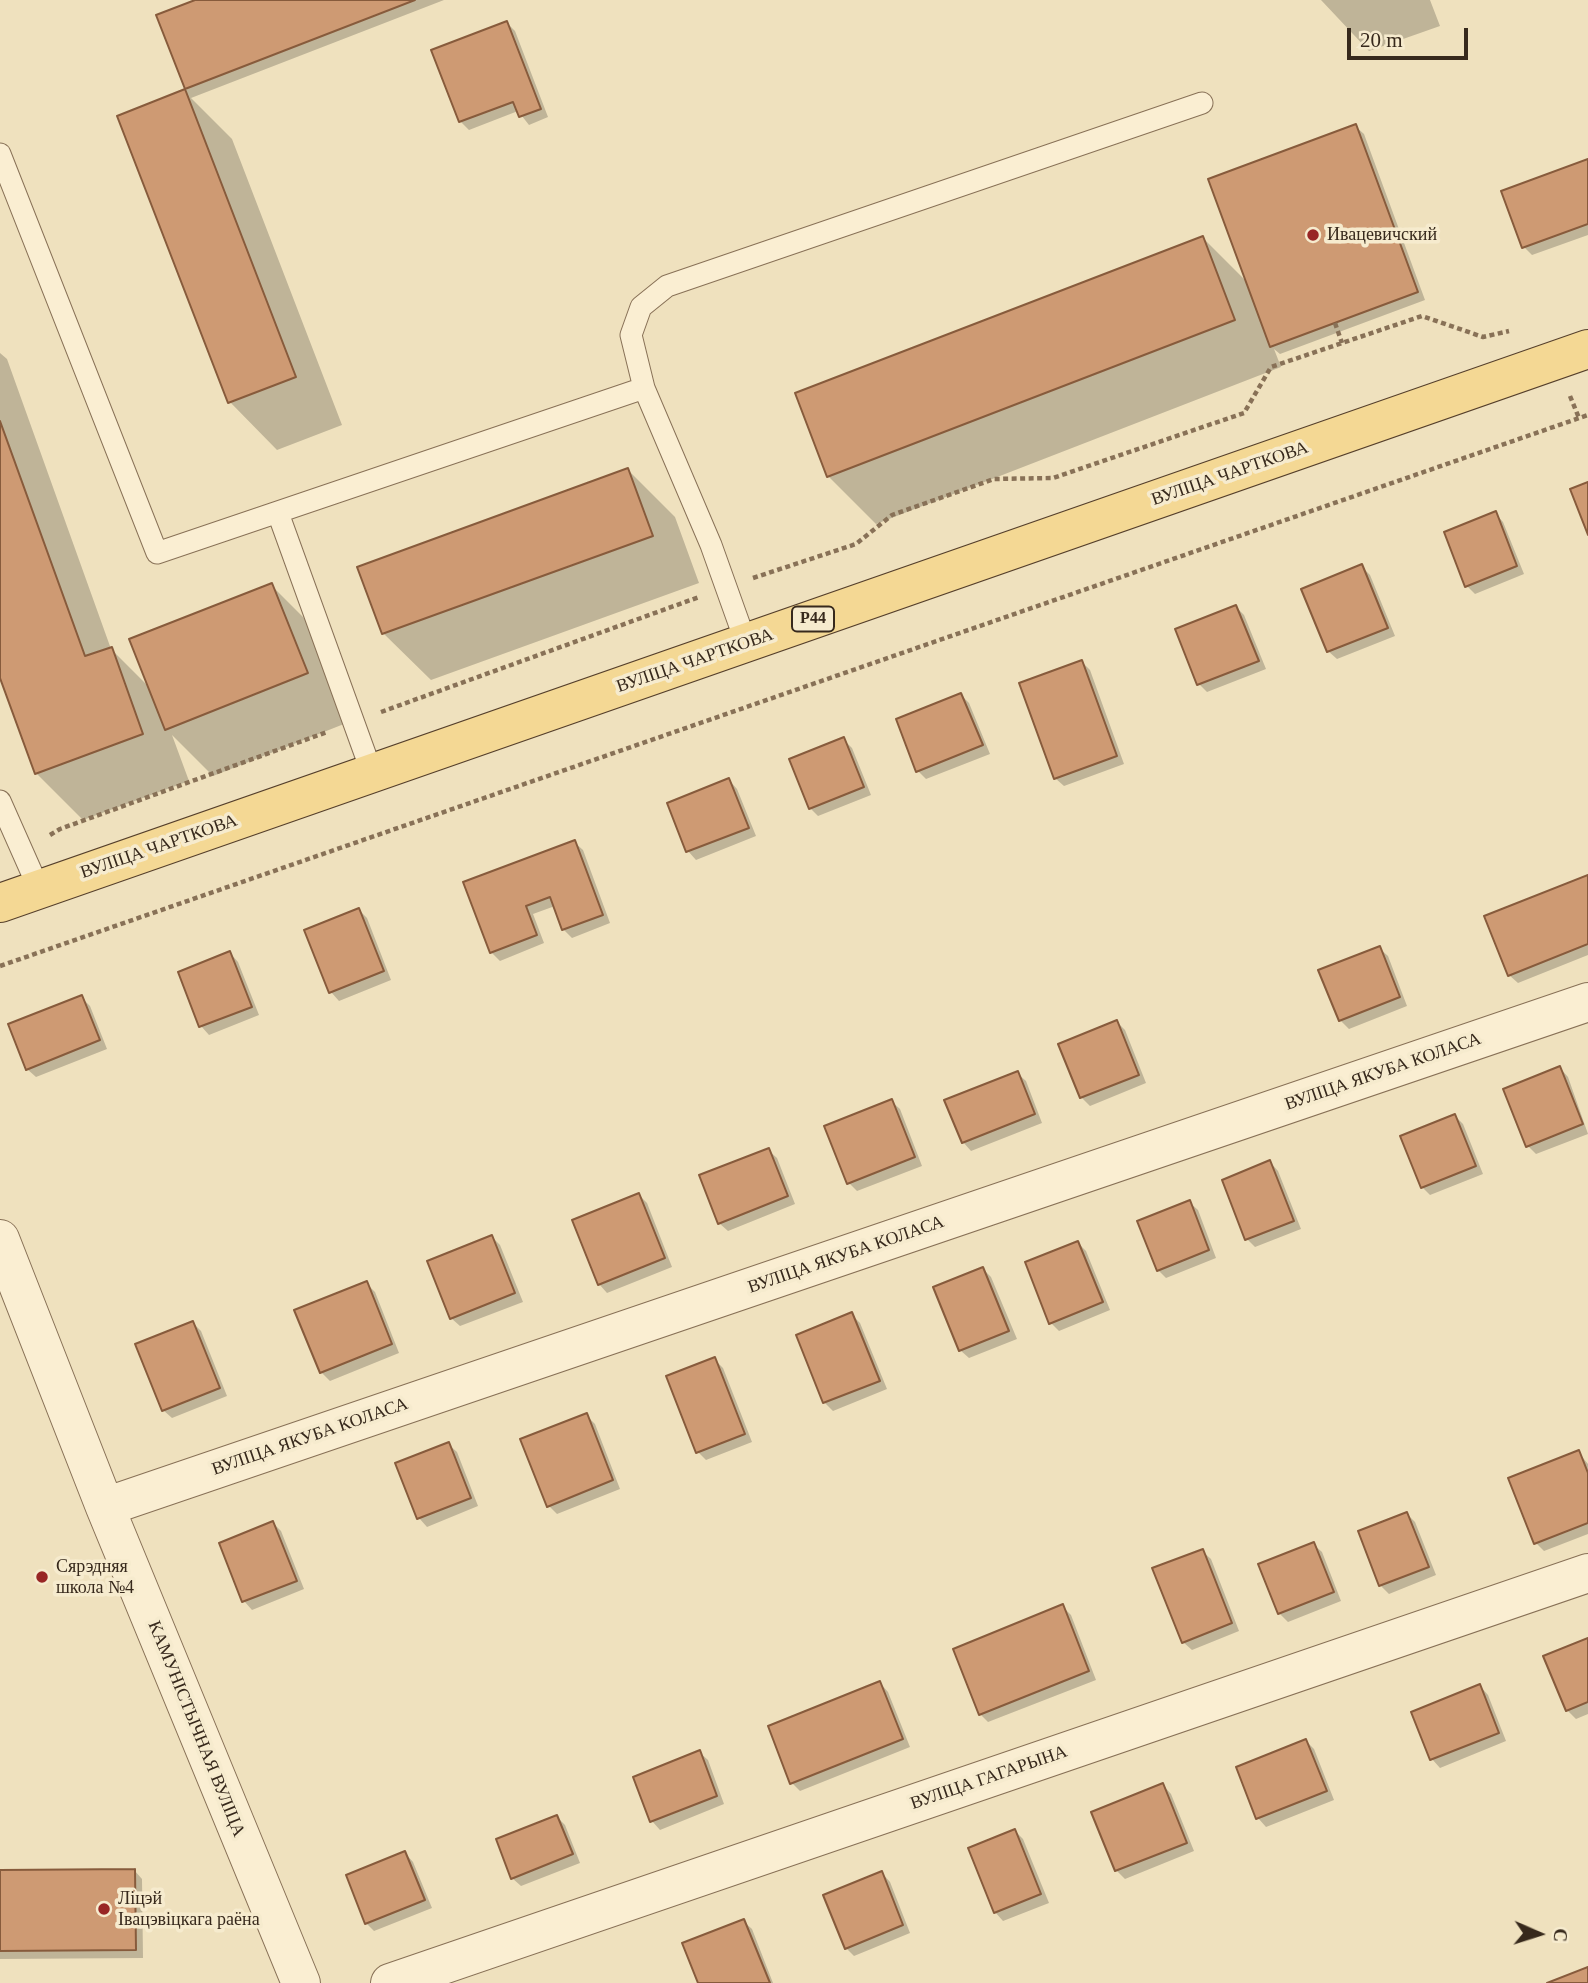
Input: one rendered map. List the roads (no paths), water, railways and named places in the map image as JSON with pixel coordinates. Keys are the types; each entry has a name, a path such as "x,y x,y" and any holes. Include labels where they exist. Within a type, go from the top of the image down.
{"main road":[{"name":"ВУЛІЦА ЧАРТКОВА","path":"0,903 1588,349"}],"street":[{"name":"ВУЛІЦА ЯКУБА КОЛАСА","path":"105,1507 1588,1002"},
{"name":"КАМУНІСТЫЧНАЯ ВУЛІЦА","path":"0,1239 105,1507 301,1983"},
{"name":"ВУЛІЦА ГАГАРЫНА","path":"390,1983 1588,1573"}],"lane":[{"path":"746,643 726,587 644,388 631,335 641,307 667,286 1202,103"},
{"path":"0,154 157,553 644,388"},
{"path":"278,513 372,773"},
{"path":"0,801 39,889"}],"place":[{"name":"Ивацевичский","path":"1313,235"},
{"name":"Сярэдняя школа №4","path":"42,1577"},
{"name":"Ліцэй Івацэвіцкага раёна","path":"104,1909"}]}
